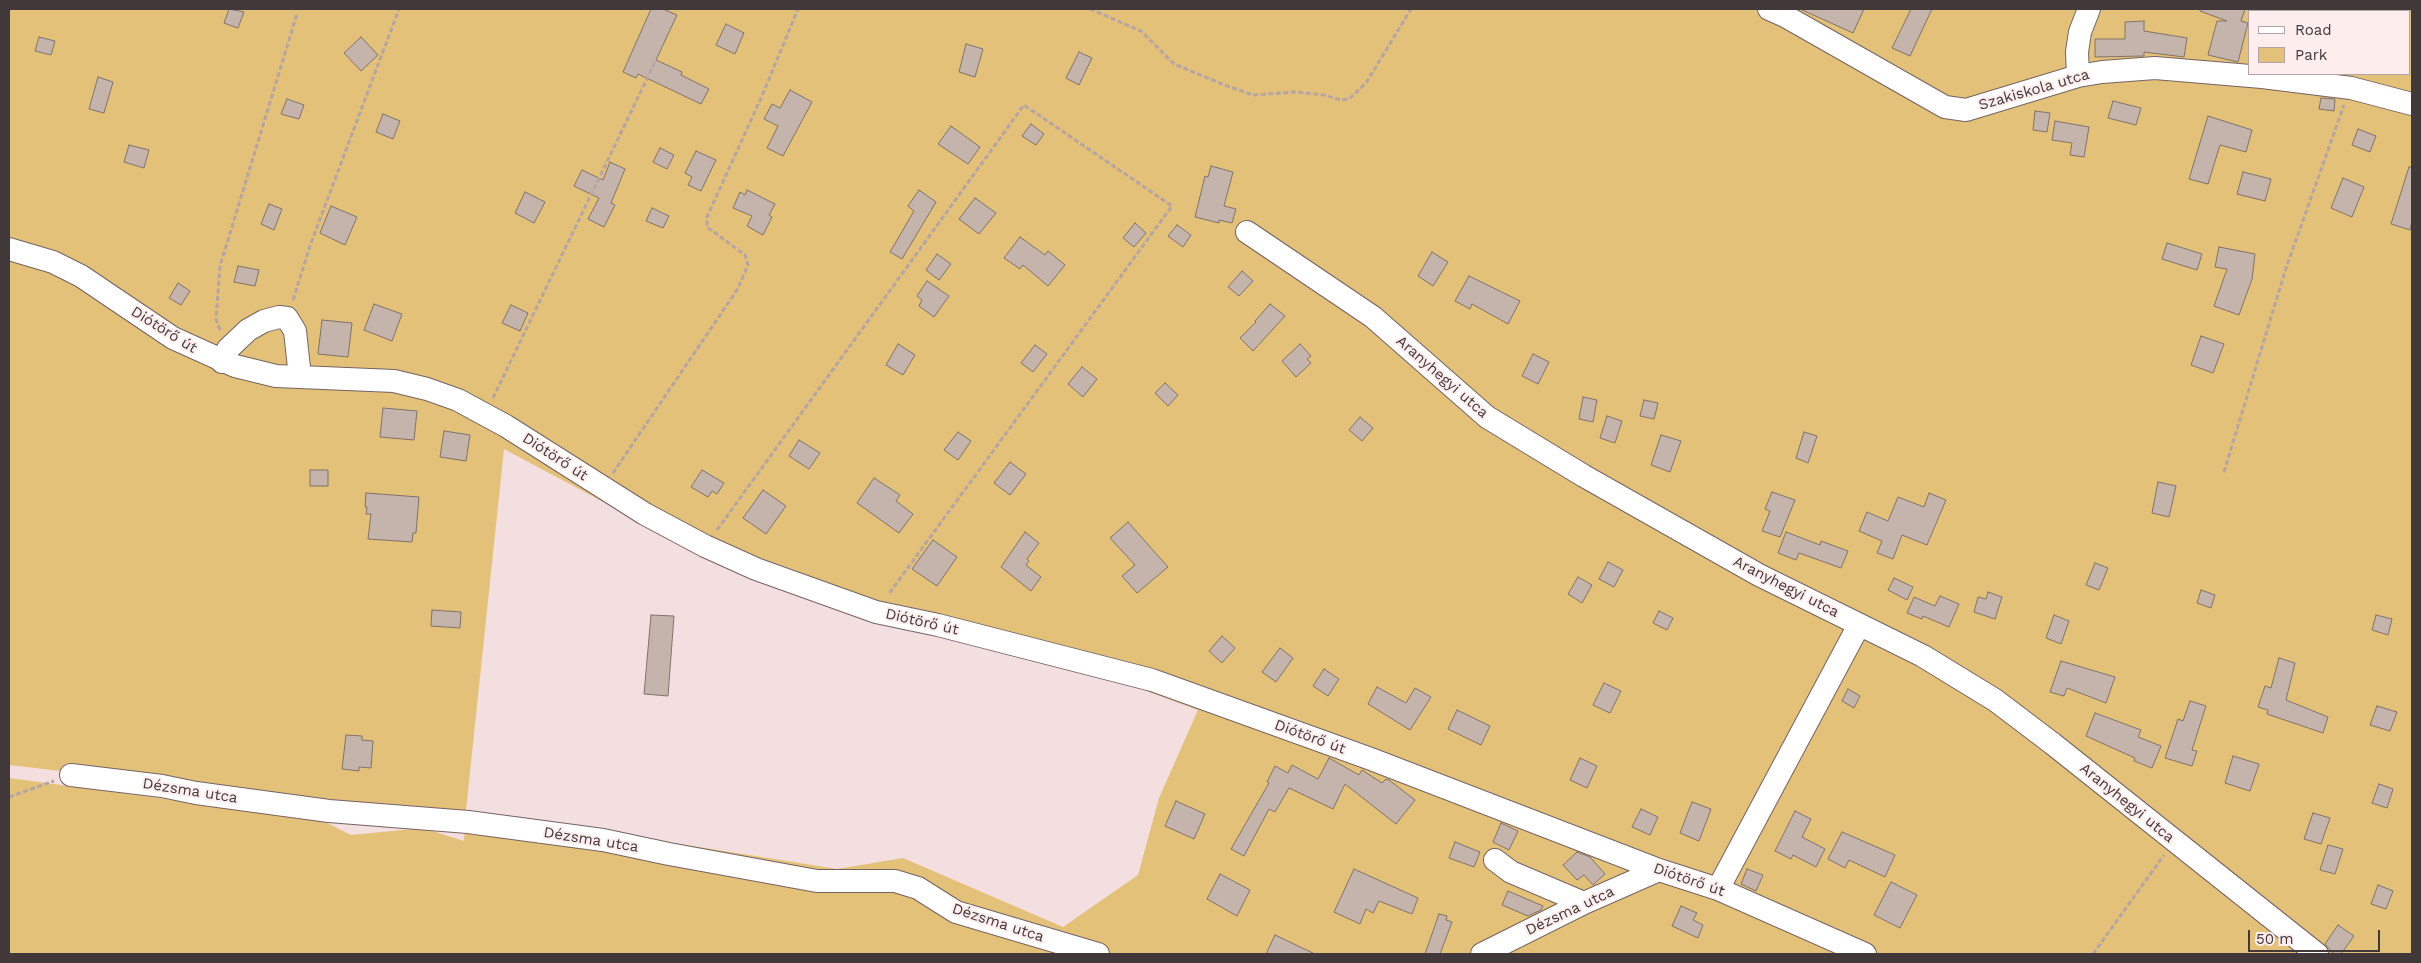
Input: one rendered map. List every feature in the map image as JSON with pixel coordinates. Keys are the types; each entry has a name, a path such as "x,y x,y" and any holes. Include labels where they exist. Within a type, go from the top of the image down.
{"street":[{"name":"Szakiskola utca","path":"1769,9 1794,20 1945,107 1966,110 2078,76 2132,69 2190,69 2351,88 2412,104"},
{"path":"2078,76 2077,52 2080,32 2089,9"},
{"name":"Aranyhegyi utca","path":"1247,232 1373,317 1487,417 1584,476 1759,575 1923,656 1995,700 2317,954"},
{"name":"Diótörő út","path":"9,249 53,262 81,276 173,338 225,356 256,373 394,381 427,389 485,414 603,488 705,546 756,569 876,612 938,625 1152,680 1380,762 1659,870 1718,889 1866,954"},
{"path":"225,356 248,330 279,316 287,318 295,331 300,377"},
{"path":"1718,889 1859,625"},
{"name":"Dézsma utca","path":"71,775 162,786 196,793 329,811 468,822 603,840 818,881 895,881 918,888 956,912 1098,954"},
{"path":"1495,860 1511,872 1584,903"},
{"name":"Dézsma utca","path":"1482,954 1584,903 1659,870"}],"path":[{"path":"287,318 311,243 399,9"},
{"path":"603,488 737,290 748,265 746,255 707,227 706,217 762,96 798,9"},
{"path":"1090,9 1141,31 1174,64 1222,84 1253,95 1296,92 1324,95 1341,100 1349,99 1366,83 1411,9"},
{"path":"225,356 216,319 220,266 297,14"},
{"path":"485,414 655,62"},
{"path":"2224,472 2286,268 2351,88"},
{"path":"705,546 1024,105 1172,206 876,612"},
{"path":"9,797 71,775"},
{"path":"2093,954 2175,841"}],"green space":[{"path":"9,9 2412,9 2412,954 9,954 9,778 321,820 351,835 423,828 464,841 466,810 336,803 9,765","holes":["504,449 701,554 1046,654 1198,710 1159,798 1138,875 1063,927 903,858 837,869 466,810"]}],"building":[{"path":"229,9 244,12 238,28 224,23"},
{"path":"651,9 663,9 677,15 656,60 682,72 681,75 709,89 701,104 638,74 636,78 623,72"},
{"path":"1800,9 1864,9 1853,33"},
{"path":"1911,9 1932,9 1910,56 1892,48"},
{"path":"2200,9 2245,9 2241,21 2248,23 2238,62 2208,55 2217,21 2227,21 2200,11"},
{"path":"2144,21 2144,31 2187,38 2184,57 2144,52 2144,56 2095,57 2095,39 2125,39 2125,22"},
{"path":"726,24 744,33 735,54 716,45"},
{"path":"39,37 55,41 51,55 35,51"},
{"path":"361,37 378,55 361,71 344,53"},
{"path":"966,44 983,49 975,77 959,72"},
{"path":"1079,52 1092,58 1079,85 1066,78"},
{"path":"98,77 113,82 104,113 89,109"},
{"path":"790,90 812,102 783,156 767,148 778,126 764,119 772,104 780,108"},
{"path":"2321,98 2335,99 2334,111 2319,109"},
{"path":"287,99 304,105 299,119 281,114"},
{"path":"2113,101 2141,108 2136,125 2108,118"},
{"path":"2035,111 2050,113 2047,132 2033,130"},
{"path":"383,114 400,121 393,139 376,132"},
{"path":"2208,116 2252,130 2246,152 2220,145 2208,184 2189,179"},
{"path":"2055,121 2089,127 2084,157 2070,155 2072,143 2052,140"},
{"path":"1031,124 1044,134 1036,145 1022,136"},
{"path":"951,126 980,147 968,164 938,144"},
{"path":"2358,129 2376,136 2370,152 2352,145"},
{"path":"129,145 149,150 144,168 124,162"},
{"path":"660,148 674,155 667,169 653,162"},
{"path":"696,151 716,160 701,191 688,185 692,177 685,173"},
{"path":"610,162 625,169 611,203 615,205 604,227 588,219 599,198 574,186 582,170 603,180"},
{"path":"1211,166 1233,172 1224,206 1236,209 1232,223 1219,220 1219,223 1195,217 1205,176 1208,177"},
{"path":"2409,167 2412,167 2412,222 2410,230 2391,224"},
{"path":"2243,172 2271,179 2265,201 2237,194"},
{"path":"2343,178 2364,187 2352,217 2331,208"},
{"path":"747,190 775,204 769,215 772,217 763,235 747,226 752,216 733,208 740,192 745,195"},
{"path":"919,190 936,202 902,259 890,252 914,211 908,206"},
{"path":"525,192 545,202 534,223 515,213"},
{"path":"975,198 996,213 979,234 959,219"},
{"path":"269,204 282,209 274,230 261,224"},
{"path":"331,206 357,217 345,245 320,233"},
{"path":"652,208 669,216 663,228 646,221"},
{"path":"1135,223 1146,233 1134,247 1123,238"},
{"path":"1177,225 1191,235 1183,247 1168,236"},
{"path":"1020,237 1045,255 1048,251 1065,265 1048,286 1023,265 1020,269 1004,258"},
{"path":"2167,243 2202,254 2197,270 2162,259"},
{"path":"2219,247 2255,254 2252,279 2239,315 2214,306 2227,269 2215,267"},
{"path":"1432,252 1448,262 1433,286 1418,276"},
{"path":"937,254 951,264 939,280 926,270"},
{"path":"238,266 259,270 255,286 234,282"},
{"path":"1242,271 1253,281 1239,296 1228,287"},
{"path":"1469,276 1520,301 1508,324 1472,304 1470,309 1455,301"},
{"path":"927,281 949,296 934,317 919,306 922,300 917,296"},
{"path":"178,283 190,291 181,305 169,298"},
{"path":"374,304 402,314 392,341 364,330"},
{"path":"1270,304 1285,316 1253,351 1240,338"},
{"path":"511,305 528,313 520,331 502,323"},
{"path":"322,320 352,323 348,357 318,354"},
{"path":"2201,336 2224,344 2213,373 2191,365"},
{"path":"898,344 915,355 903,375 886,365"},
{"path":"1300,344 1311,356 1307,359 1311,363 1296,377 1282,361"},
{"path":"1035,345 1047,354 1033,372 1021,363"},
{"path":"1533,354 1549,362 1538,384 1522,376"},
{"path":"1082,367 1097,379 1083,397 1068,384"},
{"path":"1165,383 1178,395 1168,406 1155,393"},
{"path":"1583,397 1597,400 1593,422 1579,419"},
{"path":"1644,400 1658,403 1654,419 1640,416"},
{"path":"383,408 417,411 414,440 380,437"},
{"path":"1607,416 1622,421 1615,443 1600,438"},
{"path":"1360,417 1373,428 1362,441 1349,430"},
{"path":"444,431 470,435 466,461 440,457"},
{"path":"958,432 971,441 958,460 944,450"},
{"path":"1804,432 1817,436 1808,463 1796,458"},
{"path":"1661,435 1681,441 1670,472 1651,465"},
{"path":"799,440 820,453 809,469 789,456"},
{"path":"1010,462 1026,474 1010,495 994,483"},
{"path":"310,470 328,470 328,486 310,486"},
{"path":"702,470 724,483 717,494 712,491 708,497 691,487"},
{"path":"874,478 900,495 896,501 913,514 899,533 857,503"},
{"path":"2158,482 2176,486 2169,517 2152,513"},
{"path":"763,490 786,506 766,534 743,518"},
{"path":"1772,492 1795,500 1780,537 1762,531 1770,511 1765,509"},
{"path":"366,493 419,497 416,533 413,533 412,542 368,539 371,514 366,514"},
{"path":"1929,493 1946,500 1927,545 1902,535 1893,559 1877,553 1882,541 1859,531 1867,512 1888,521 1898,497 1924,507"},
{"path":"1128,522 1168,567 1137,593 1122,576 1135,565 1110,538"},
{"path":"1025,532 1039,543 1027,559 1029,561 1026,565 1041,577 1031,591 1001,567"},
{"path":"1786,532 1820,545 1821,541 1848,551 1841,568 1799,553 1796,560 1778,553"},
{"path":"933,540 957,557 937,586 912,569"},
{"path":"1608,562 1623,570 1614,587 1599,579"},
{"path":"2095,563 2108,568 2099,590 2086,585"},
{"path":"1578,577 1592,585 1582,603 1568,594"},
{"path":"1894,578 1913,587 1907,600 1888,590"},
{"path":"2201,590 2215,595 2211,608 2197,603"},
{"path":"1988,592 2002,597 1995,619 1974,612 1978,597 1986,599"},
{"path":"1940,596 1959,604 1949,627 1923,616 1922,619 1907,613 1914,597 1935,606"},
{"path":"432,610 461,612 460,628 431,626"},
{"path":"1659,611 1673,618 1667,630 1653,623"},
{"path":"651,615 674,616 668,696 644,694"},
{"path":"2054,615 2069,621 2061,644 2046,638"},
{"path":"2376,615 2392,619 2388,635 2372,630"},
{"path":"1222,636 1235,648 1222,663 1209,651"},
{"path":"1280,648 1293,658 1276,682 1262,672"},
{"path":"2279,658 2295,663 2286,700 2328,717 2323,733 2267,714 2268,710 2258,707 2265,686 2271,688"},
{"path":"2061,661 2115,677 2106,703 2067,688 2064,696 2050,692"},
{"path":"1324,669 1339,679 1328,696 1313,686"},
{"path":"1604,683 1621,691 1610,713 1593,705"},
{"path":"1377,687 1406,703 1415,688 1431,697 1410,730 1368,704"},
{"path":"1848,689 1860,696 1854,708 1842,701"},
{"path":"2190,701 2206,706 2192,750 2197,751 2192,766 2165,758 2178,719 2183,721"},
{"path":"2377,706 2397,712 2390,731 2370,725"},
{"path":"1457,710 1490,726 1481,745 1448,729"},
{"path":"2095,713 2141,730 2138,737 2161,746 2152,768 2134,761 2135,758 2086,736"},
{"path":"346,735 362,736 362,740 373,741 371,768 359,767 359,771 342,769"},
{"path":"2233,756 2259,764 2250,791 2225,783"},
{"path":"1329,758 1359,775 1362,770 1382,783 1386,779 1389,780 1415,800 1396,824 1345,784 1333,809 1289,788 1275,812 1269,809 1244,856 1231,849 1269,783 1267,782 1275,766 1288,773 1292,765 1318,779"},
{"path":"1580,758 1597,766 1587,788 1570,780"},
{"path":"2379,784 2393,789 2387,808 2372,803"},
{"path":"1176,801 1205,814 1194,839 1165,826"},
{"path":"1692,802 1711,809 1699,841 1680,833"},
{"path":"1641,809 1658,817 1650,835 1632,827"},
{"path":"1795,811 1811,819 1802,837 1825,849 1816,867 1793,855 1791,859 1775,851"},
{"path":"2313,813 2330,818 2321,844 2304,839"},
{"path":"1501,823 1518,831 1509,850 1493,842"},
{"path":"1842,832 1895,855 1885,877 1849,860 1845,868 1828,859"},
{"path":"1455,842 1480,852 1474,867 1449,858"},
{"path":"2328,845 2343,849 2335,874 2320,870"},
{"path":"1577,852 1590,857 1605,874 1593,885 1584,875 1577,880 1563,865"},
{"path":"1354,869 1418,898 1412,914 1379,901 1373,913 1366,909 1360,924 1334,912"},
{"path":"1747,869 1763,875 1756,891 1741,884"},
{"path":"1220,874 1250,890 1237,916 1207,899"},
{"path":"1891,882 1917,895 1900,928 1874,915"},
{"path":"2378,885 2393,891 2386,909 2371,904"},
{"path":"1508,891 1543,906 1541,910 1528,916 1502,905"},
{"path":"1681,906 1697,913 1693,920 1703,925 1698,938 1672,926"},
{"path":"1439,914 1447,916 1446,920 1452,922 1440,954 1425,954"},
{"path":"2338,925 2354,936 2341,954 2334,954 2325,944"},
{"path":"1275,935 1315,954 1266,954"}]}
